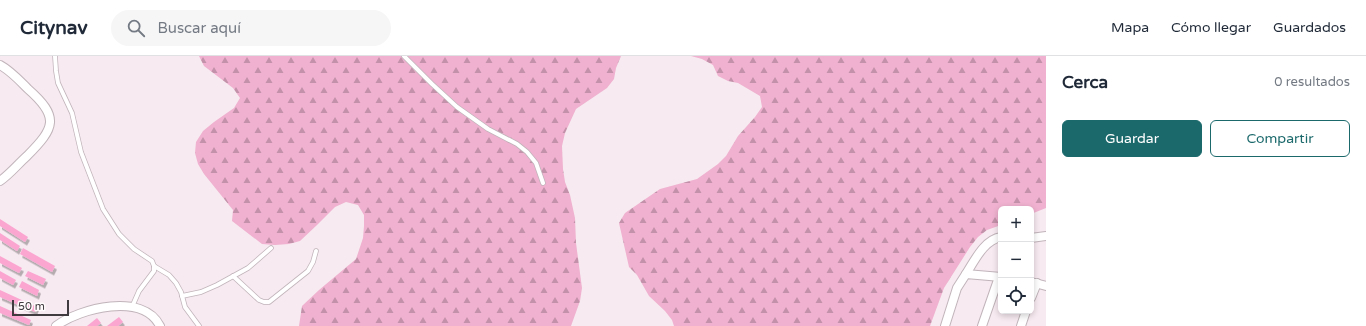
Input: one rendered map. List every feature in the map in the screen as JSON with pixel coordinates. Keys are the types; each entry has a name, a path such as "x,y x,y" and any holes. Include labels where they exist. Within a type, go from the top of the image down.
{"street":[{"path":"0,65 13,74 44,104 49,113 50,124 42,141 0,181"},
{"path":"1034,238 1046,236"},
{"path":"945,326 957,288 986,244 998,237"},
{"path":"966,274 998,277"},
{"path":"982,326 1000,278"},
{"path":"1034,283 1046,286"},
{"path":"56,326 74,316 94,309 113,307 132,307 148,312 160,326"},
{"path":"1021,326 1025,314"}],"lane":[{"path":"55,56 58,83 72,113 81,152 103,209 119,234 134,249 152,261 154,266 172,279 179,288 189,314 199,326"},
{"path":"404,56 457,107 488,129 516,144 527,152 539,169 543,182"},
{"path":"182,296 210,289 256,262 271,248"},
{"path":"233,276 259,300 269,302 308,270 313,262 316,251"},
{"path":"132,307 139,291 154,271 154,266"}],"green space":[{"path":"199,56 621,56 616,68 614,79 607,88 576,109 565,133 562,146 565,182 570,195 575,218 576,243 582,288 580,301 571,326 299,326 302,306 356,259 363,238 364,215 358,205 346,202 335,207 300,241 289,244 275,245 262,244 232,221 233,210 204,174 198,164 195,153 196,142 203,131 234,108 240,98 233,88 204,66"},
{"path":"691,56 1046,56 1046,208 1034,213 1034,206 998,206 998,226 987,230 978,237 970,247 944,288 930,326 674,326 672,320 649,296 637,275 629,267 619,223 625,213 660,189 697,179 718,164 726,156 738,136 762,107 760,96 738,83 728,81 718,76 713,65 702,59"}],"building":[{"path":"0,219 28,237 25,242 0,226"},
{"path":"0,233 20,246 17,251 0,240"},
{"path":"23,248 55,266 52,272 20,254"},
{"path":"0,256 22,268 19,273 0,263"},
{"path":"0,271 16,280 13,285 0,278"},
{"path":"28,271 46,279 43,285 25,276"},
{"path":"22,281 39,290 37,296 19,287"},
{"path":"0,290 37,307 35,312 0,297"},
{"path":"0,306 31,320 29,325 0,313"},
{"path":"119,317 123,322 118,326 107,326"},
{"path":"97,318 101,323 97,326 87,326"}]}
